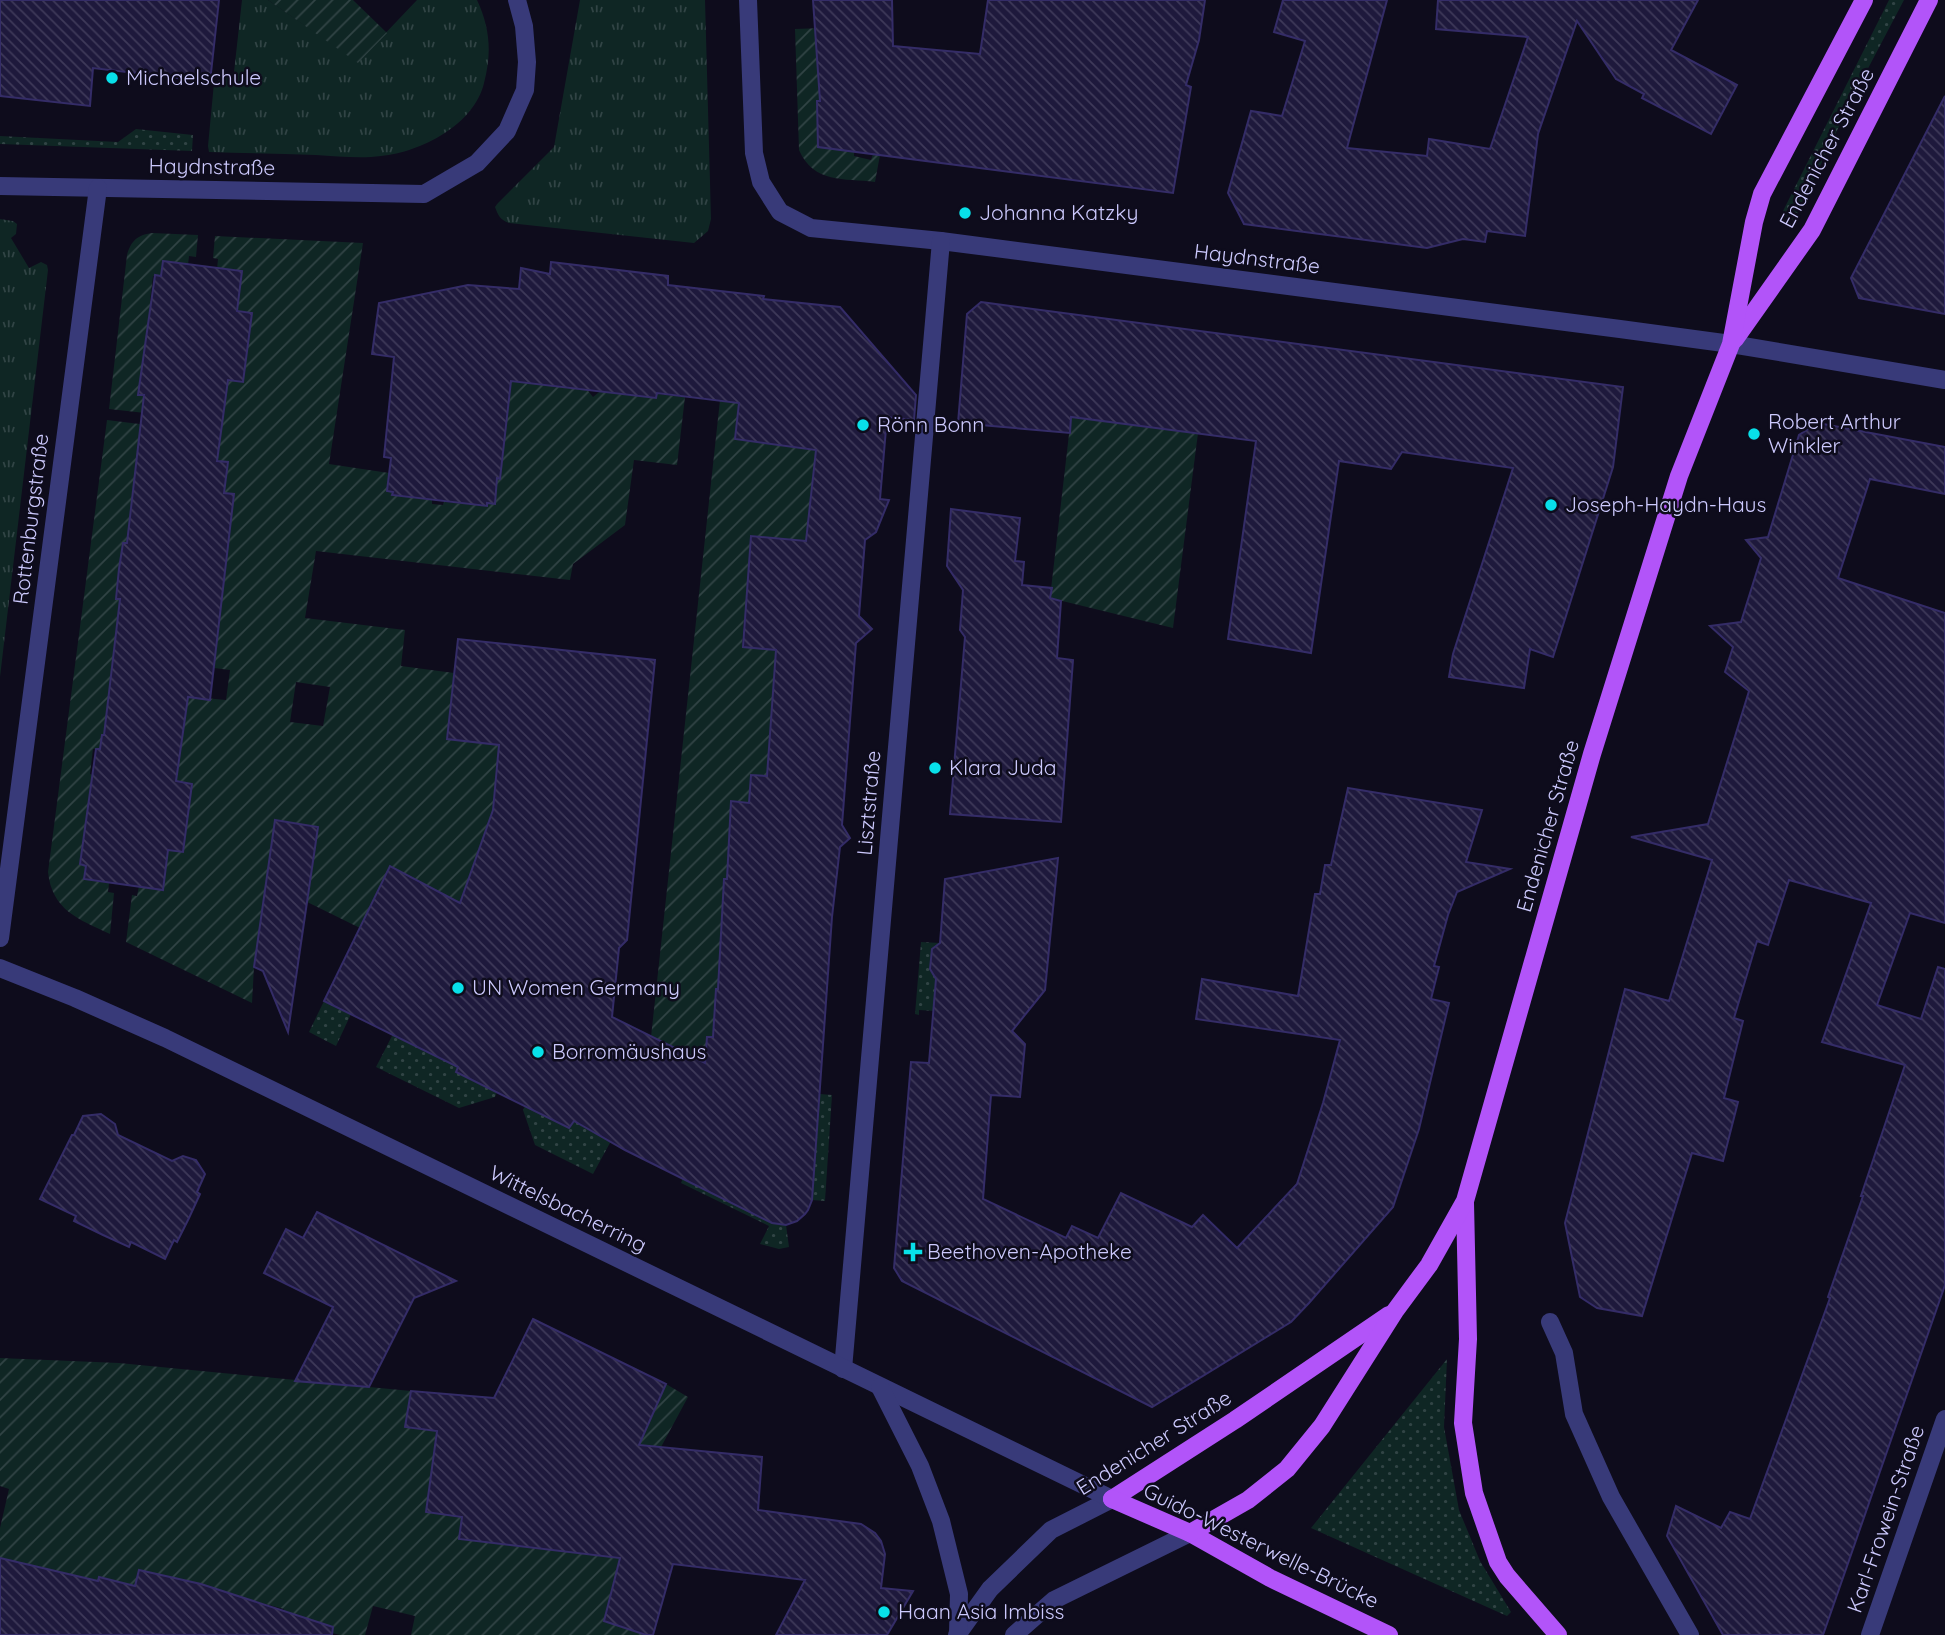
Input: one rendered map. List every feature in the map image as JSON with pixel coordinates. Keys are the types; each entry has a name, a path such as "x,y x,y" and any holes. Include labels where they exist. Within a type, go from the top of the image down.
{"main road":[{"name":"Endenicher Straße","path":"1191,1534 1248,1500 1287,1469 1322,1426 1395,1311 1429,1265 1465,1201 1600,728 1679,476 1731,344 1754,222 1762,194 1864,0"},
{"name":"Endenicher Straße","path":"1731,344 1812,230 1929,0"},
{"path":"1465,1201 1468,1339 1463,1423 1474,1493 1498,1562 1558,1635"},
{"name":"Endenicher Straße","path":"1112,1499 1235,1420 1395,1311"},
{"name":"Guido-Westerwelle-Brücke","path":"1112,1499 1191,1534 1270,1578 1389,1635"}],"street":[{"name":"Haydnstraße","path":"0,186 424,194 477,163 507,131 525,90 527,62 524,26 516,0"},
{"name":"Haydnstraße","path":"748,0 754,153 761,182 780,212 811,228 941,241 1731,344 1945,380"},
{"name":"Rottenburgstraße","path":"0,939 97,188"},
{"name":"Lisztstraße","path":"843,1369 941,241"},
{"name":"Wittelsbacherring","path":"0,968 165,1038 1112,1499"},
{"path":"1550,1322 1564,1353 1574,1414 1611,1497 1690,1635"},
{"path":"880,1387 920,1466 941,1521 959,1594 958,1634"},
{"name":"Karl-Frowein-Straße","path":"1870,1635 1945,1419"},
{"name":"Endenicher Straße","path":"958,1634 990,1589 1051,1530 1112,1499"},
{"name":"Endenicher Straße","path":"1014,1635 1054,1600 1191,1534"}],"green space":[{"path":"242,0 268,0 358,62 417,0 477,0 485,21 489,51 484,83 478,98 458,124 413,149 373,157 209,152 214,83 234,72"},
{"path":"268,0 353,0 387,33 358,63"},
{"path":"580,0 705,0 711,219 708,231 694,243 509,223 501,219 497,212 495,207 498,203 554,147"},
{"path":"1889,0 1904,0 1853,97 1794,221 1781,215"},
{"path":"822,28 825,101 817,101 818,147 854,152 854,156 871,160 873,154 880,155 875,182 821,174 805,161 799,150 795,29"},
{"path":"136,129 193,135 192,151 0,144 0,136 118,142"},
{"path":"0,219 17,224 16,234 11,238 29,268 41,262 47,265 48,270 0,677"},
{"path":"152,233 198,235 196,257 189,256 188,265 161,276 153,276 150,301 158,302 149,369 142,369 138,394 145,395 172,416 109,409 127,255 135,240"},
{"path":"215,236 363,243 329,464 389,473 387,490 393,492 392,495 432,500 432,504 443,505 444,502 486,506 487,503 495,503 497,478 500,478 509,378 585,387 593,397 603,389 656,398 657,394 685,397 677,465 634,460 625,525 573,564 570,580 316,551 305,618 405,630 401,666 454,673 448,739 499,745 493,810 460,903 390,866 360,928 299,898 310,881 318,827 276,820 254,967 252,1003 126,942 132,895 137,896 139,886 163,890 168,850 183,851 192,784 176,781 181,745 151,742 93,749 90,774 97,776 80,864 86,866 85,879 109,883 108,892 114,893 110,934 68,912 55,896 48,872 107,420 188,430 194,412 223,416 228,380 243,382 237,311 217,269 218,259 213,258","holes":["138,451 228,462 224,493 233,494 211,609 221,611 214,668 230,670 226,700 109,689 120,599 116,598 123,543 127,543","296,682 330,687 323,726 290,722"]},
{"path":"724,363 825,377 806,541 752,537 761,618 744,618 742,647 776,650 767,776 751,775 749,803 732,802 759,881 724,880 720,941 735,990 716,989 713,1037 707,1037 705,1076 647,1074"},
{"path":"1071,417 1198,433 1173,628 1050,598"},
{"path":"921,942 940,943 932,949 930,969 936,979 934,1011 919,1010 919,1015 915,1014"},
{"path":"324,1001 351,1014 336,1046 309,1032"},
{"path":"393,1034 458,1067 456,1072 497,1092 495,1097 459,1108 376,1067"},
{"path":"820,1094 832,1095 825,1201 812,1200"},
{"path":"525,1106 569,1128 574,1121 611,1141 593,1174 535,1145 523,1110"},
{"path":"683,1178 772,1223 786,1225 789,1247 779,1249 760,1244 769,1226 681,1183"},
{"path":"0,1358 119,1363 411,1391 405,1427 436,1431 427,1512 462,1517 460,1539 515,1545 645,1431 666,1384 688,1397 640,1486 604,1620 646,1635 411,1635 415,1616 373,1606 365,1635 278,1635 284,1609 139,1570 135,1586 99,1577 94,1600 0,1560 0,1528 9,1489 0,1486"},
{"path":"1447,1359 1444,1427 1459,1510 1480,1561 1511,1612 1507,1616 1311,1528"}],"building":[{"path":"0,0 219,0 210,82 93,68 90,106 0,96"},
{"path":"813,0 892,0 893,46 980,54 988,0 1205,0 1199,40 1186,85 1191,87 1173,193 818,147 817,101 820,101"},
{"path":"1283,0 1387,0 1347,148 1427,156 1429,139 1490,149 1528,37 1436,29 1438,0 1698,0 1671,50 1737,85 1711,134 1642,98 1644,94 1616,79 1577,21 1538,134 1525,236 1487,231 1485,242 1463,239 1427,248 1244,224 1228,193 1251,111 1282,116 1305,41 1274,32"},
{"path":"1945,96 1945,314 1859,298 1851,278"},
{"path":"163,261 242,271 237,311 252,313 243,382 228,380 217,461 228,462 224,493 234,494 210,700 188,697 176,781 192,784 183,852 168,850 163,890 84,879 86,866 80,864 96,749 100,749 104,735 120,599 116,599 119,569 123,543 127,543 144,395 138,395 155,275 161,276"},
{"path":"551,262 668,276 668,285 840,307 916,395 914,420 887,417 880,499 889,500 876,532 865,540 859,616 872,629 856,643 842,825 850,838 840,847 832,917 812,1200 805,1214 786,1225 772,1223 625,1150 574,1121 569,1128 456,1072 458,1067 324,1001 390,866 460,903 493,810 499,745 447,739 458,639 655,660 627,940 619,948 612,1017 705,1063 707,1037 713,1037 731,801 749,803 751,775 767,776 776,650 743,647 751,536 806,541 816,450 735,439 739,403 657,393 656,398 511,381 495,504 487,503 487,506 392,495 393,492 387,491 391,458 384,457 394,357 372,354 379,303 468,285 519,289 521,268 550,274"},
{"name":"Joseph-Haydn-Haus","path":"981,302 1623,387 1613,467 1553,657 1530,649 1524,688 1449,677 1453,654 1513,468 1402,452 1391,469 1339,461 1311,653 1228,639 1256,441 1071,417 1070,433 958,423 967,314"},
{"path":"1818,423 1945,447 1945,494 1870,479 1838,578 1945,613 1945,923 1910,913 1877,1005 1921,1019 1938,967 1945,969 1945,1285 1823,1635 1723,1635 1667,1536 1676,1506 1721,1528 1730,1512 1750,1519 1830,1298 1828,1297 1863,1196 1905,1065 1822,1042 1871,903 1789,880 1768,945 1757,941 1734,1018 1743,1021 1724,1098 1738,1102 1723,1161 1692,1153 1642,1316 1597,1308 1580,1297 1565,1223 1625,989 1669,1001 1712,860 1631,837 1708,824 1749,691 1725,672 1733,647 1710,626 1741,622 1761,558 1746,540 1768,537 1799,435"},
{"path":"951,509 1020,518 1015,561 1024,562 1022,585 1052,588 1050,598 1061,601 1057,658 1073,660 1061,822 950,814 965,637 960,630 963,590 947,566"},
{"path":"1348,788 1482,810 1466,862 1510,869 1457,892 1434,966 1439,967 1431,999 1449,1003 1419,1129 1393,1207 1309,1303 1291,1322 1152,1407 902,1281 894,1268 911,1062 929,1063 936,979 930,969 932,949 940,943 945,879 1058,858 1045,990 1012,1031 1025,1044 1020,1097 991,1095 983,1199 1066,1238 1072,1226 1098,1238 1121,1193 1192,1227 1203,1215 1237,1248 1297,1184 1340,1040 1196,1019 1202,979 1298,996 1315,894 1320,894 1325,865 1331,865"},
{"path":"275,820 318,827 288,1032 263,971 254,967"},
{"path":"101,1114 115,1124 118,1135 172,1161 183,1156 196,1160 205,1174 197,1192 200,1194 189,1218 165,1259 131,1242 129,1247 103,1235 74,1221 76,1216 40,1199 83,1116"},
{"path":"317,1212 456,1281 414,1298 369,1387 295,1381 333,1307 264,1273 286,1229 303,1238"},
{"path":"533,1319 666,1384 639,1445 762,1457 758,1510 861,1524 875,1533 885,1554 881,1588 913,1591 887,1635 776,1635 805,1580 673,1564 653,1635 646,1635 604,1621 620,1558 459,1539 462,1517 426,1512 437,1431 405,1427 411,1391 494,1398"},
{"path":"0,1558 98,1581 99,1577 135,1586 139,1570 201,1584 333,1627 332,1635 0,1635"}],"place":[{"name":"Michaelschule","path":"112,78"},
{"name":"Johanna Katzky","path":"965,213"},
{"name":"Rönn Bonn","path":"863,425"},
{"name":"Robert Arthur Winkler","path":"1754,434"},
{"name":"Joseph-Haydn-Haus","path":"1551,505"},
{"name":"Klara Juda","path":"935,768"},
{"name":"UN Women Germany","path":"458,988"},
{"name":"Borromäushaus","path":"538,1052"},
{"name":"Beethoven-Apotheke","path":"913,1252"},
{"name":"Haan Asia Imbiss","path":"884,1612"}]}
